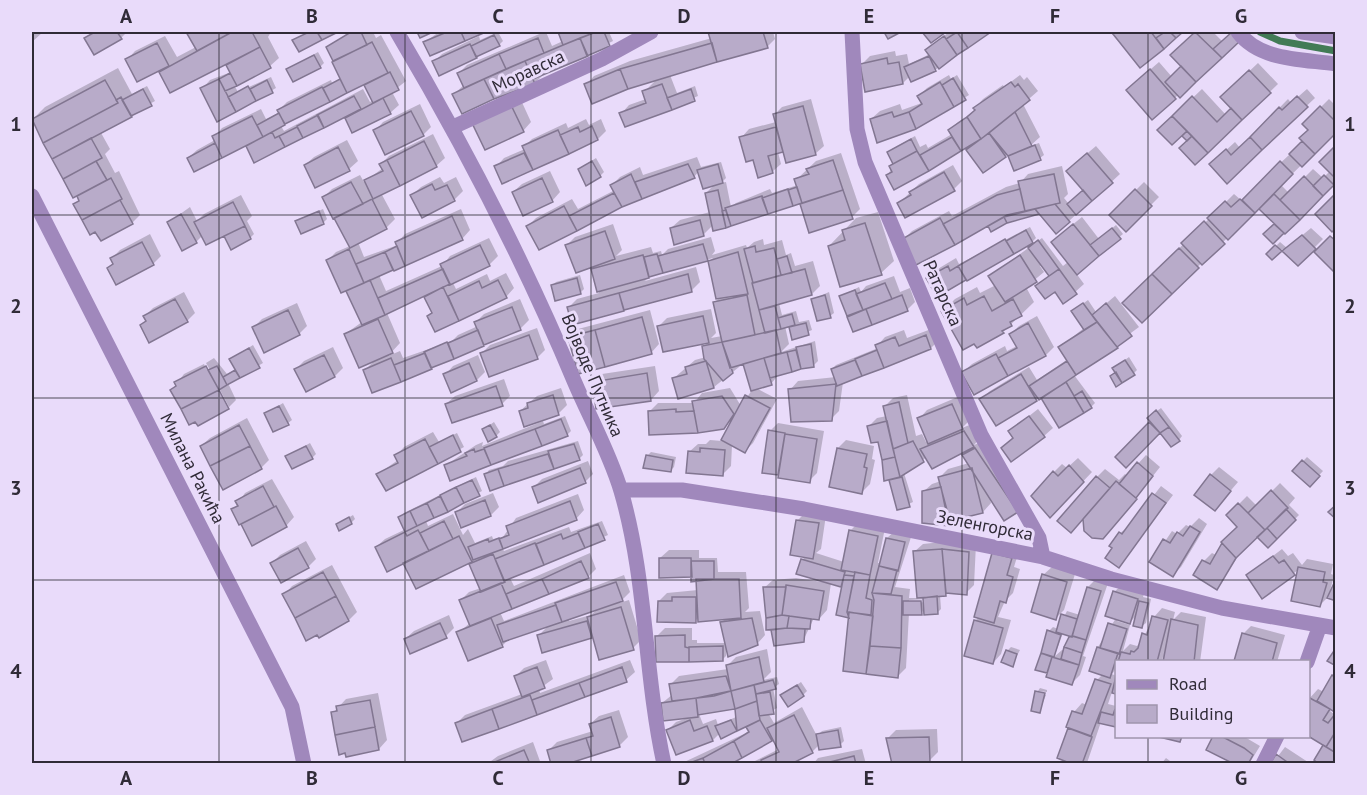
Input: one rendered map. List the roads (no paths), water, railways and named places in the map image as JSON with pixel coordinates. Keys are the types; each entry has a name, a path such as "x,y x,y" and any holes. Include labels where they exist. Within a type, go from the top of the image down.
{"street":[{"name":"Војводе Путника","path":"397,32 453,127 546,313 621,490 643,592 651,692 664,764"},
{"name":"Моравска","path":"453,127 602,59 651,32"},
{"name":"Ратарска","path":"852,32 857,129 865,162 981,435 1039,538 1043,557"},
{"path":"1238,32 1249,44 1261,51 1335,64"},
{"path":"1302,32 1335,37"},
{"name":"Милана Ракића","path":"32,196 292,707 300,761"},
{"name":"Зеленгорска","path":"621,490 682,490 804,509 1043,557 1111,579 1222,608 1335,628"},
{"path":"1308,660 1320,625"},
{"path":"1263,764 1276,738"}],"waterway":[{"path":"1260,32 1280,41 1336,51"}]}
